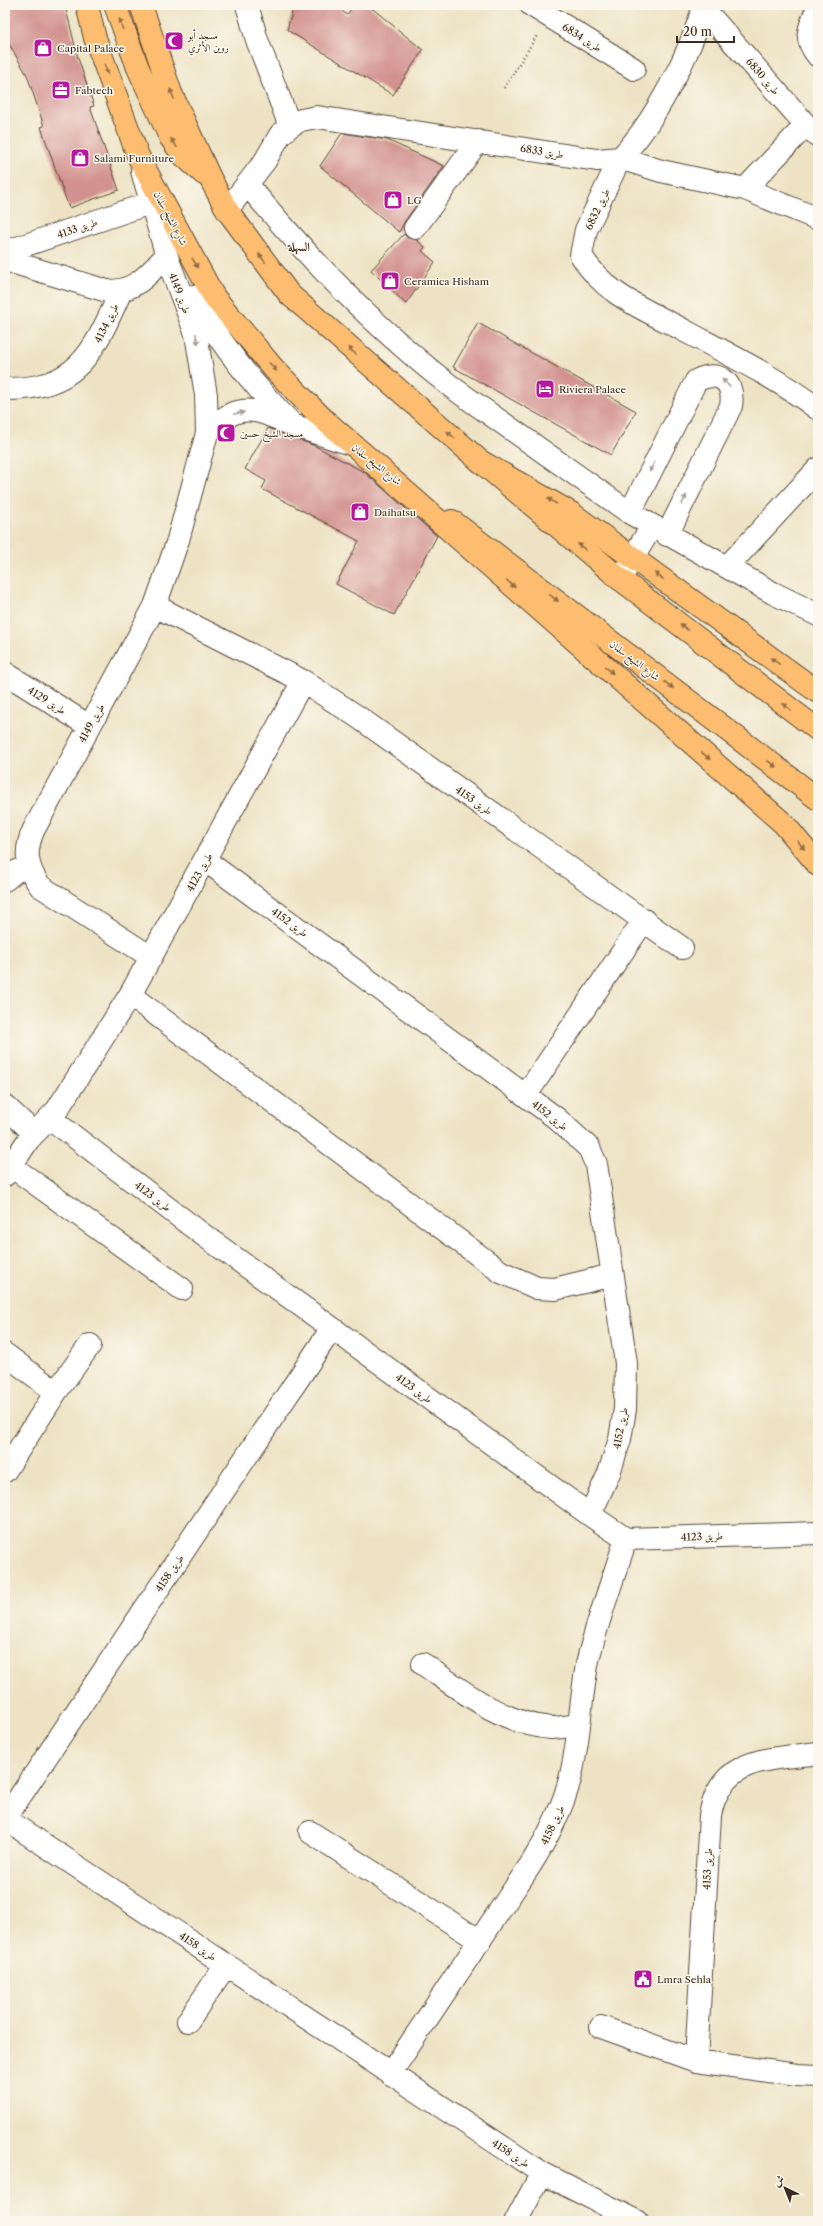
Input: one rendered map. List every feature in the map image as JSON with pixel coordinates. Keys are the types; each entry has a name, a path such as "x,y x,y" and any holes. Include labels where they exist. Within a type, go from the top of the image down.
{"main road":[{"name":"شارع الشيخ سلمان","path":"87,5 95,38 138,156 214,297 274,369 322,418 358,450 818,799"},
{"path":"115,5 138,68 170,137 182,154 211,180"},
{"path":"141,5 171,93 226,210 289,294 480,461 620,579 818,730"},
{"path":"358,450 784,824 818,865"},
{"path":"480,461 571,513 818,692"}],"street":[{"path":"226,210 264,161 280,136 290,126 257,40 247,5"},
{"name":"طريق 6834","path":"531,5 634,69"},
{"path":"703,7 688,48 668,88 632,147 620,158 661,171 745,189 818,219"},
{"name":"طريق 6830","path":"703,7 812,130 745,189"},
{"path":"818,7 808,35 810,46 818,56"},
{"name":"طريق 6833","path":"290,126 301,120 316,117 597,160 620,158"},
{"path":"414,228 478,141"},
{"name":"طريق 4149","path":"138,156 164,249 196,334 206,395 207,433 178,540 156,606 89,726 29,840 27,853 29,866 36,881 50,893 151,958"},
{"name":"طريق 6832","path":"620,158 586,230 581,255 589,269 612,292 779,382 818,409"},
{"path":"247,184 330,279 426,367 630,513 659,531 818,616"},
{"name":"طريق 4133","path":"5,252 150,203"},
{"path":"5,260 107,291 120,292 136,285 164,249 220,342 239,368 270,403 293,425"},
{"name":"طريق 4134","path":"5,389 30,389 43,386 55,382 80,365 101,336 120,292"},
{"path":"620,579 634,558 659,531 731,406 733,396 730,387 723,379 714,376 705,376 696,382 630,513"},
{"path":"207,433 225,417 237,412 267,413 293,425 358,450"},
{"path":"727,567 818,469"},
{"name":"طريق 4153","path":"156,606 303,682 358,717 682,948"},
{"name":"طريق 4129","path":"5,673 89,726"},
{"name":"طريق 4123","path":"8,1170 34,1133 51,1119 130,995 206,861 303,682"},
{"name":"طريق 4152","path":"206,861 526,1095 578,1137 589,1148 596,1164 626,1363 625,1409 620,1439 609,1473 590,1515"},
{"path":"5,880 15,872 29,866"},
{"path":"526,1095 644,920"},
{"path":"130,995 501,1272 537,1288 555,1289 612,1275"},
{"path":"5,1106 34,1133"},
{"name":"طريق 4123","path":"51,1119 202,1234 590,1515 626,1538 818,1533"},
{"path":"8,1170 182,1289"},
{"name":"طريق 4158","path":"332,1328 5,1819 542,2173 637,2221"},
{"path":"5,1471 56,1392 90,1345"},
{"path":"5,1354 56,1392"},
{"name":"طريق 4158","path":"390,2074 548,1838 561,1809 570,1779 579,1725 583,1686 595,1632 626,1538"},
{"path":"424,1664 468,1696 502,1713 532,1725 553,1728 579,1725"},
{"name":"طريق 4153","path":"696,2061 710,1815 713,1800 720,1785 728,1777 745,1765 818,1753"},
{"path":"310,1832 480,1941"},
{"path":"188,2021 226,1965"},
{"path":"601,2027 696,2061 797,2075 818,2076"},
{"path":"516,2221 542,2173"}],"path":[{"path":"504,88 549,17"}],"building":[{"path":"5,5 65,5 78,58 94,106 90,107 119,190 69,208 41,127 44,126 27,75 5,37"},
{"path":"294,5 335,5 347,15 354,5 368,5 423,50 393,95 287,30"},
{"name":"LG","path":"342,133 387,140 444,166 405,221 399,232 320,166"},
{"path":"404,234 408,238 417,240 425,247 422,251 435,262 406,304 371,270"},
{"name":"Riviera Palace","path":"478,323 636,411 611,455 453,367"},
{"name":"Daihatsu","path":"268,428 315,446 364,472 437,536 394,615 336,584 359,541 262,489 266,481 245,469"}],"place":[{"name":"مسجد أبو روين الأثري","path":"174,41"},
{"name":"Capital Palace","path":"43,48"},
{"name":"Fabtech","path":"61,90"},
{"name":"Salami Furniture","path":"80,158"},
{"name":"LG","path":"393,200"},
{"name":"Ceramica Hisham","path":"390,281"},
{"name":"Riviera Palace","path":"545,389"},
{"name":"مسجد الشيخ حسين","path":"226,433"},
{"name":"Daihatsu","path":"360,512"},
{"name":"Lmra Sehla","path":"643,1979"}],"district":[{"name":"السهلة","path":"299,247"}]}
